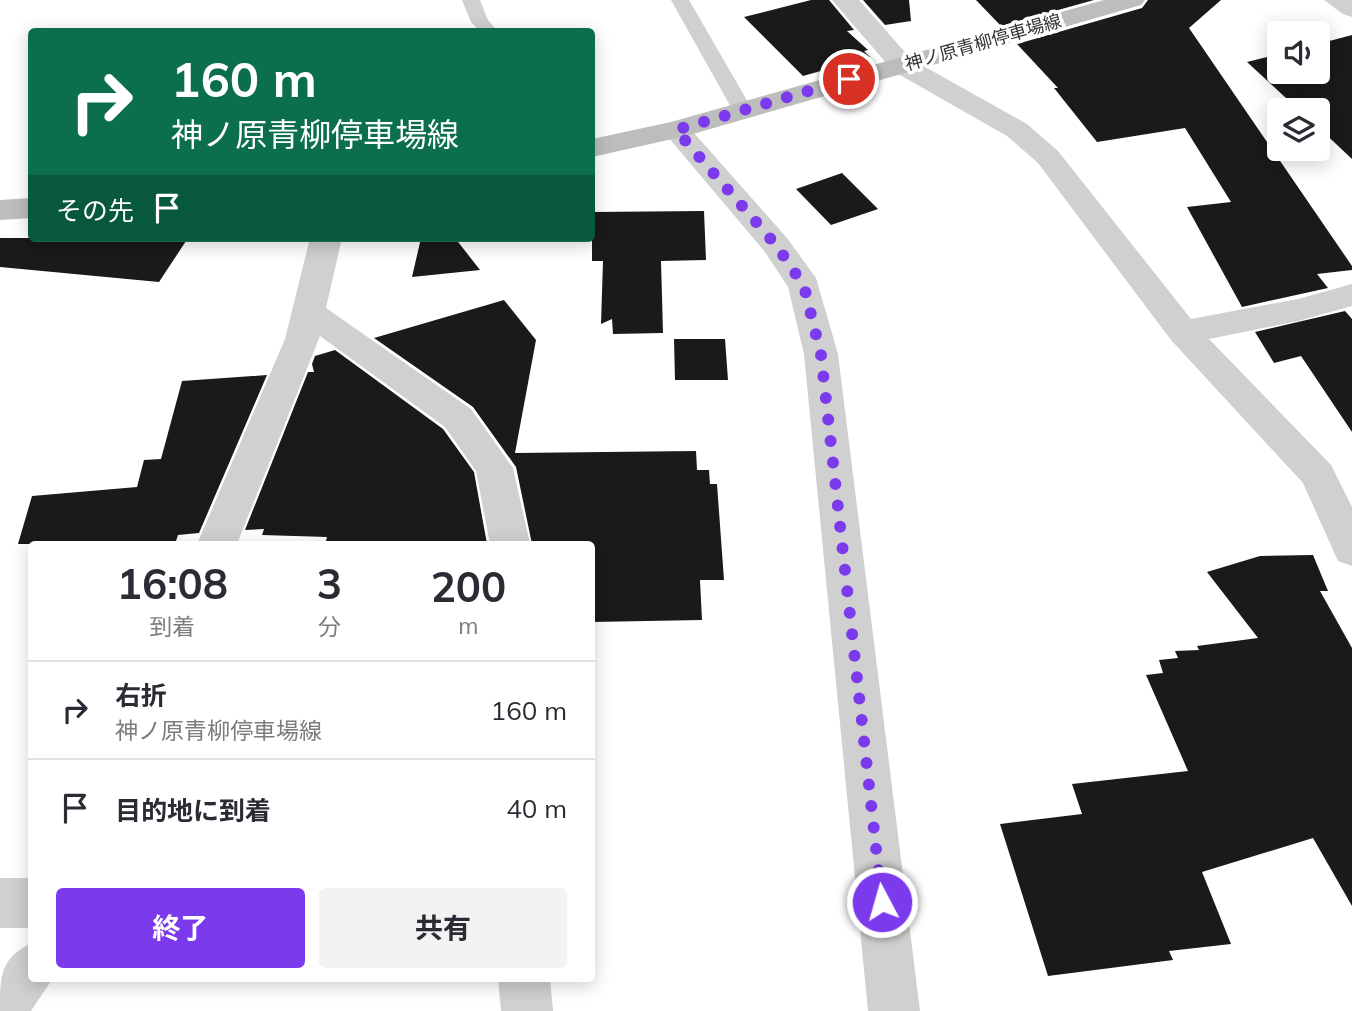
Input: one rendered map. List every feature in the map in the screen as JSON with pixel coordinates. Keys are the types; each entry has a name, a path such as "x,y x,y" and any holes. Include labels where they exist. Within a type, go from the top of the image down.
{"main road":[{"name":"神ノ原青柳停車場線","path":"595,146 676,130 742,109 1132,0"},
{"path":"0,210 28,208"}],"street":[{"path":"845,0 872,26 902,65 1017,130 1048,157 1183,332 1318,475 1352,550"},
{"path":"1337,0 1352,9"},
{"path":"676,130 776,245 804,286 821,355 894,1011"},
{"path":"218,541 302,339 325,242"},
{"path":"1183,332 1297,310 1352,295"},
{"path":"309,312 458,418 494,468 509,541"},
{"path":"0,904 28,903"},
{"path":"0,1010 28,973"},
{"path":"524,982 527,1011"}],"lane":[{"path":"471,0 485,28"},
{"path":"680,0 742,109"}],"building":[{"path":"811,0 829,0 854,30 847,31 868,50 864,51 870,57 803,76 744,17"},
{"path":"863,0 909,0 911,21 885,25"},
{"path":"976,0 1094,0 1001,26"},
{"path":"1148,0 1221,0 1189,28 1267,142 1267,161 1280,161 1352,266 1352,270 1317,274 1328,288 1242,307 1187,207 1231,202 1185,128 1097,142 1054,88 1058,88 1017,44 1142,8"},
{"path":"1352,35 1352,159 1330,138 1330,98 1286,98 1271,84 1330,84 1330,41"},
{"path":"1267,57 1267,80 1247,62"},
{"path":"842,173 878,209 831,225 796,189"},
{"path":"704,211 706,260 661,261 663,333 613,334 612,319 601,324 603,261 592,261 595,212"},
{"path":"0,238 28,238 28,242 185,242 159,282 0,267"},
{"path":"420,242 458,242 480,270 412,277"},
{"path":"504,300 536,340 515,453 696,451 697,470 709,470 710,484 717,484 724,580 700,580 702,620 595,622 595,541 531,541 516,467 473,407 374,338"},
{"path":"1345,311 1352,319 1352,432 1301,356 1274,363 1255,332"},
{"path":"674,339 725,339 728,380 675,380"},
{"path":"335,350 443,429 474,472 486,541 326,541 327,537 262,535 264,529 245,530 308,372 314,372 312,364 315,356"},
{"path":"267,375 199,533 178,535 176,541 28,541 28,544 18,544 32,496 137,487 144,460 161,459 182,381"},
{"path":"1313,555 1328,591 1320,591 1352,648 1352,906 1313,838 1202,872 1231,944 1169,951 1173,960 1048,976 1000,824 1082,814 1072,784 1188,771 1146,675 1163,673 1159,660 1178,658 1175,651 1199,650 1197,646 1258,638 1207,572 1260,556"}],"route":[{"path":"849,79 676,130 776,245 804,286 821,355 882,902"}]}
